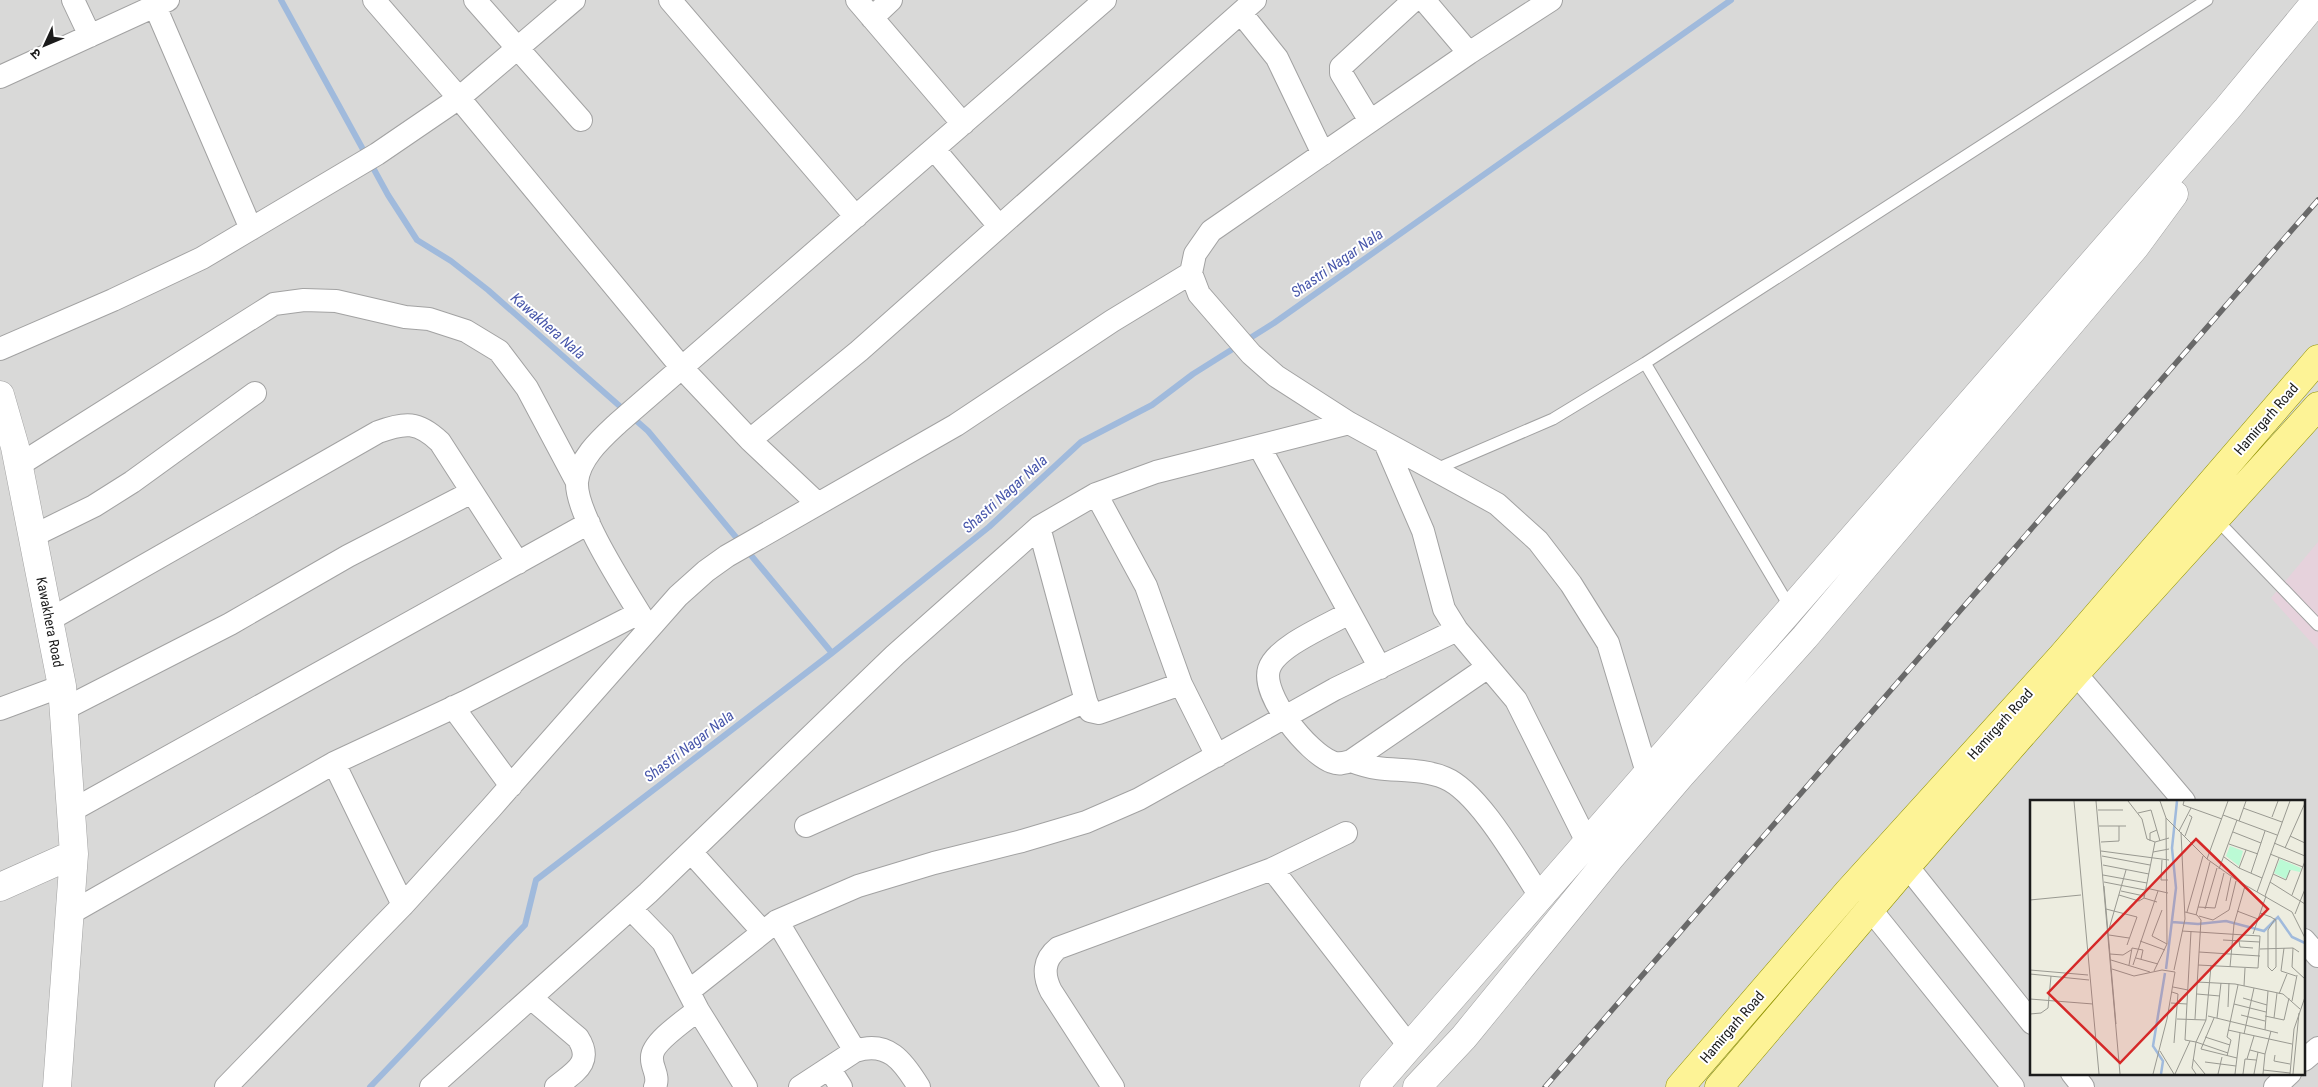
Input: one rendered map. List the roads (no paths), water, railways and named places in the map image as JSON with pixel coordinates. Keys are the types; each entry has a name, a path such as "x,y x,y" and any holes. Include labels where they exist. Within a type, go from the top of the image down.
{"main road":[{"name":"Hamirgarh Road","path":"1719,1087 1908,866 2068,665 2318,359"},
{"name":"Hamirgarh Road","path":"1680,1087 1848,892 2068,665 2216,519 2318,406"}],"street":[{"path":"73,0 90,36"},
{"path":"374,0 459,98 682,368 750,440 818,504"},
{"path":"476,0 581,120"},
{"path":"0,349 113,300 202,258 377,154 459,98 574,0"},
{"path":"670,0 856,217"},
{"path":"857,0 962,124"},
{"path":"872,18 891,0"},
{"path":"1370,122 1341,73 1341,67 1414,0"},
{"path":"1424,0 1469,53"},
{"path":"1551,0 1469,53 1211,231 1195,254 1191,273 1199,294 1213,313 1250,354 1276,376 1350,423 1497,504 1538,541 1571,584 1608,642 1656,804"},
{"path":"1374,1087 2227,109 2317,0"},
{"path":"577,482 582,466 595,446 618,423 1103,1"},
{"path":"1,72 90,36 162,3 251,229"},
{"path":"750,440 859,351 1248,6 1277,58 1323,154"},
{"path":"1417,1087 1464,1037 1656,804 1805,637 2135,248 2194,166 2238,118 2318,20"},
{"path":"934,149 999,226"},
{"path":"69,914 334,763 644,621 727,556 956,425 1112,321 1191,273"},
{"path":"19,465 274,304 304,300 336,302 405,317 429,319 466,331 499,351 527,388 577,482 581,506 600,546 644,621"},
{"path":"33,536 94,506 132,482 255,393"},
{"name":"Kawakhera Road","path":"0,395 19,465 63,697 74,854 56,1087"},
{"path":"431,1087 631,908 895,655 1039,527 1096,494 1165,469 1350,423"},
{"path":"49,620 378,432 398,424 411,424 432,434 440,442 518,563"},
{"path":"1385,443 1422,531 1444,609 1457,630 1516,700 1587,842"},
{"path":"1259,446 1380,668"},
{"path":"0,709 63,697 230,624 348,556 472,492"},
{"path":"1096,494 1146,586 1181,684 1217,756"},
{"path":"71,811 589,523"},
{"path":"1039,527 1090,711 1099,713 1181,684"},
{"path":"1349,613 1288,647 1271,664 1268,670 1268,684 1284,718 1309,747 1322,757 1339,764 1351,761 1488,667"},
{"path":"226,1087 402,905 511,786 644,621"},
{"path":"655,1087 658,1081 652,1056 656,1046 693,1000 770,927 858,886 934,863 1022,842 1086,822 1139,798 1336,689 1457,630"},
{"path":"2068,665 2183,800"},
{"path":"806,826 1086,701"},
{"path":"453,707 511,786"},
{"path":"1351,761 1374,768 1426,773 1444,778 1461,787 1476,802 1540,896"},
{"path":"334,763 402,905"},
{"path":"1113,1087 1051,991 1045,973 1049,955 1058,948 1272,869 1346,833"},
{"path":"691,852 770,927 855,1051"},
{"path":"0,887 74,854"},
{"path":"1908,866 2030,1020"},
{"path":"1272,869 1410,1046"},
{"path":"631,908 663,942 693,1000 746,1087"},
{"path":"1871,910 2013,1087"},
{"path":"2306,942 2318,956"},
{"path":"531,998 578,1038 584,1046 584,1060 580,1067 556,1087"},
{"path":"800,1087 855,1051 868,1046 894,1055 907,1068 919,1087"},
{"path":"2306,1058 2318,1048"},
{"path":"829,1068 841,1087"},
{"path":"2073,1074 2083,1087"},
{"path":"2275,1087 2289,1074"}],"lane":[{"path":"1434,470 1553,419 1645,363 2207,0"},
{"path":"1645,363 1791,609"},
{"path":"2216,519 2318,625"}],"waterway":[{"name":"Kawakhera Nala","path":"281,0 388,195 417,240 451,261 488,290 648,431 832,653"},
{"name":"Shastri Nagar Nala","path":"370,1087 525,925 536,880 832,653 989,527 1081,442 1152,405 1193,374 1274,323 1731,0"}],"railway":[{"path":"1545,1087 2318,200"}]}
